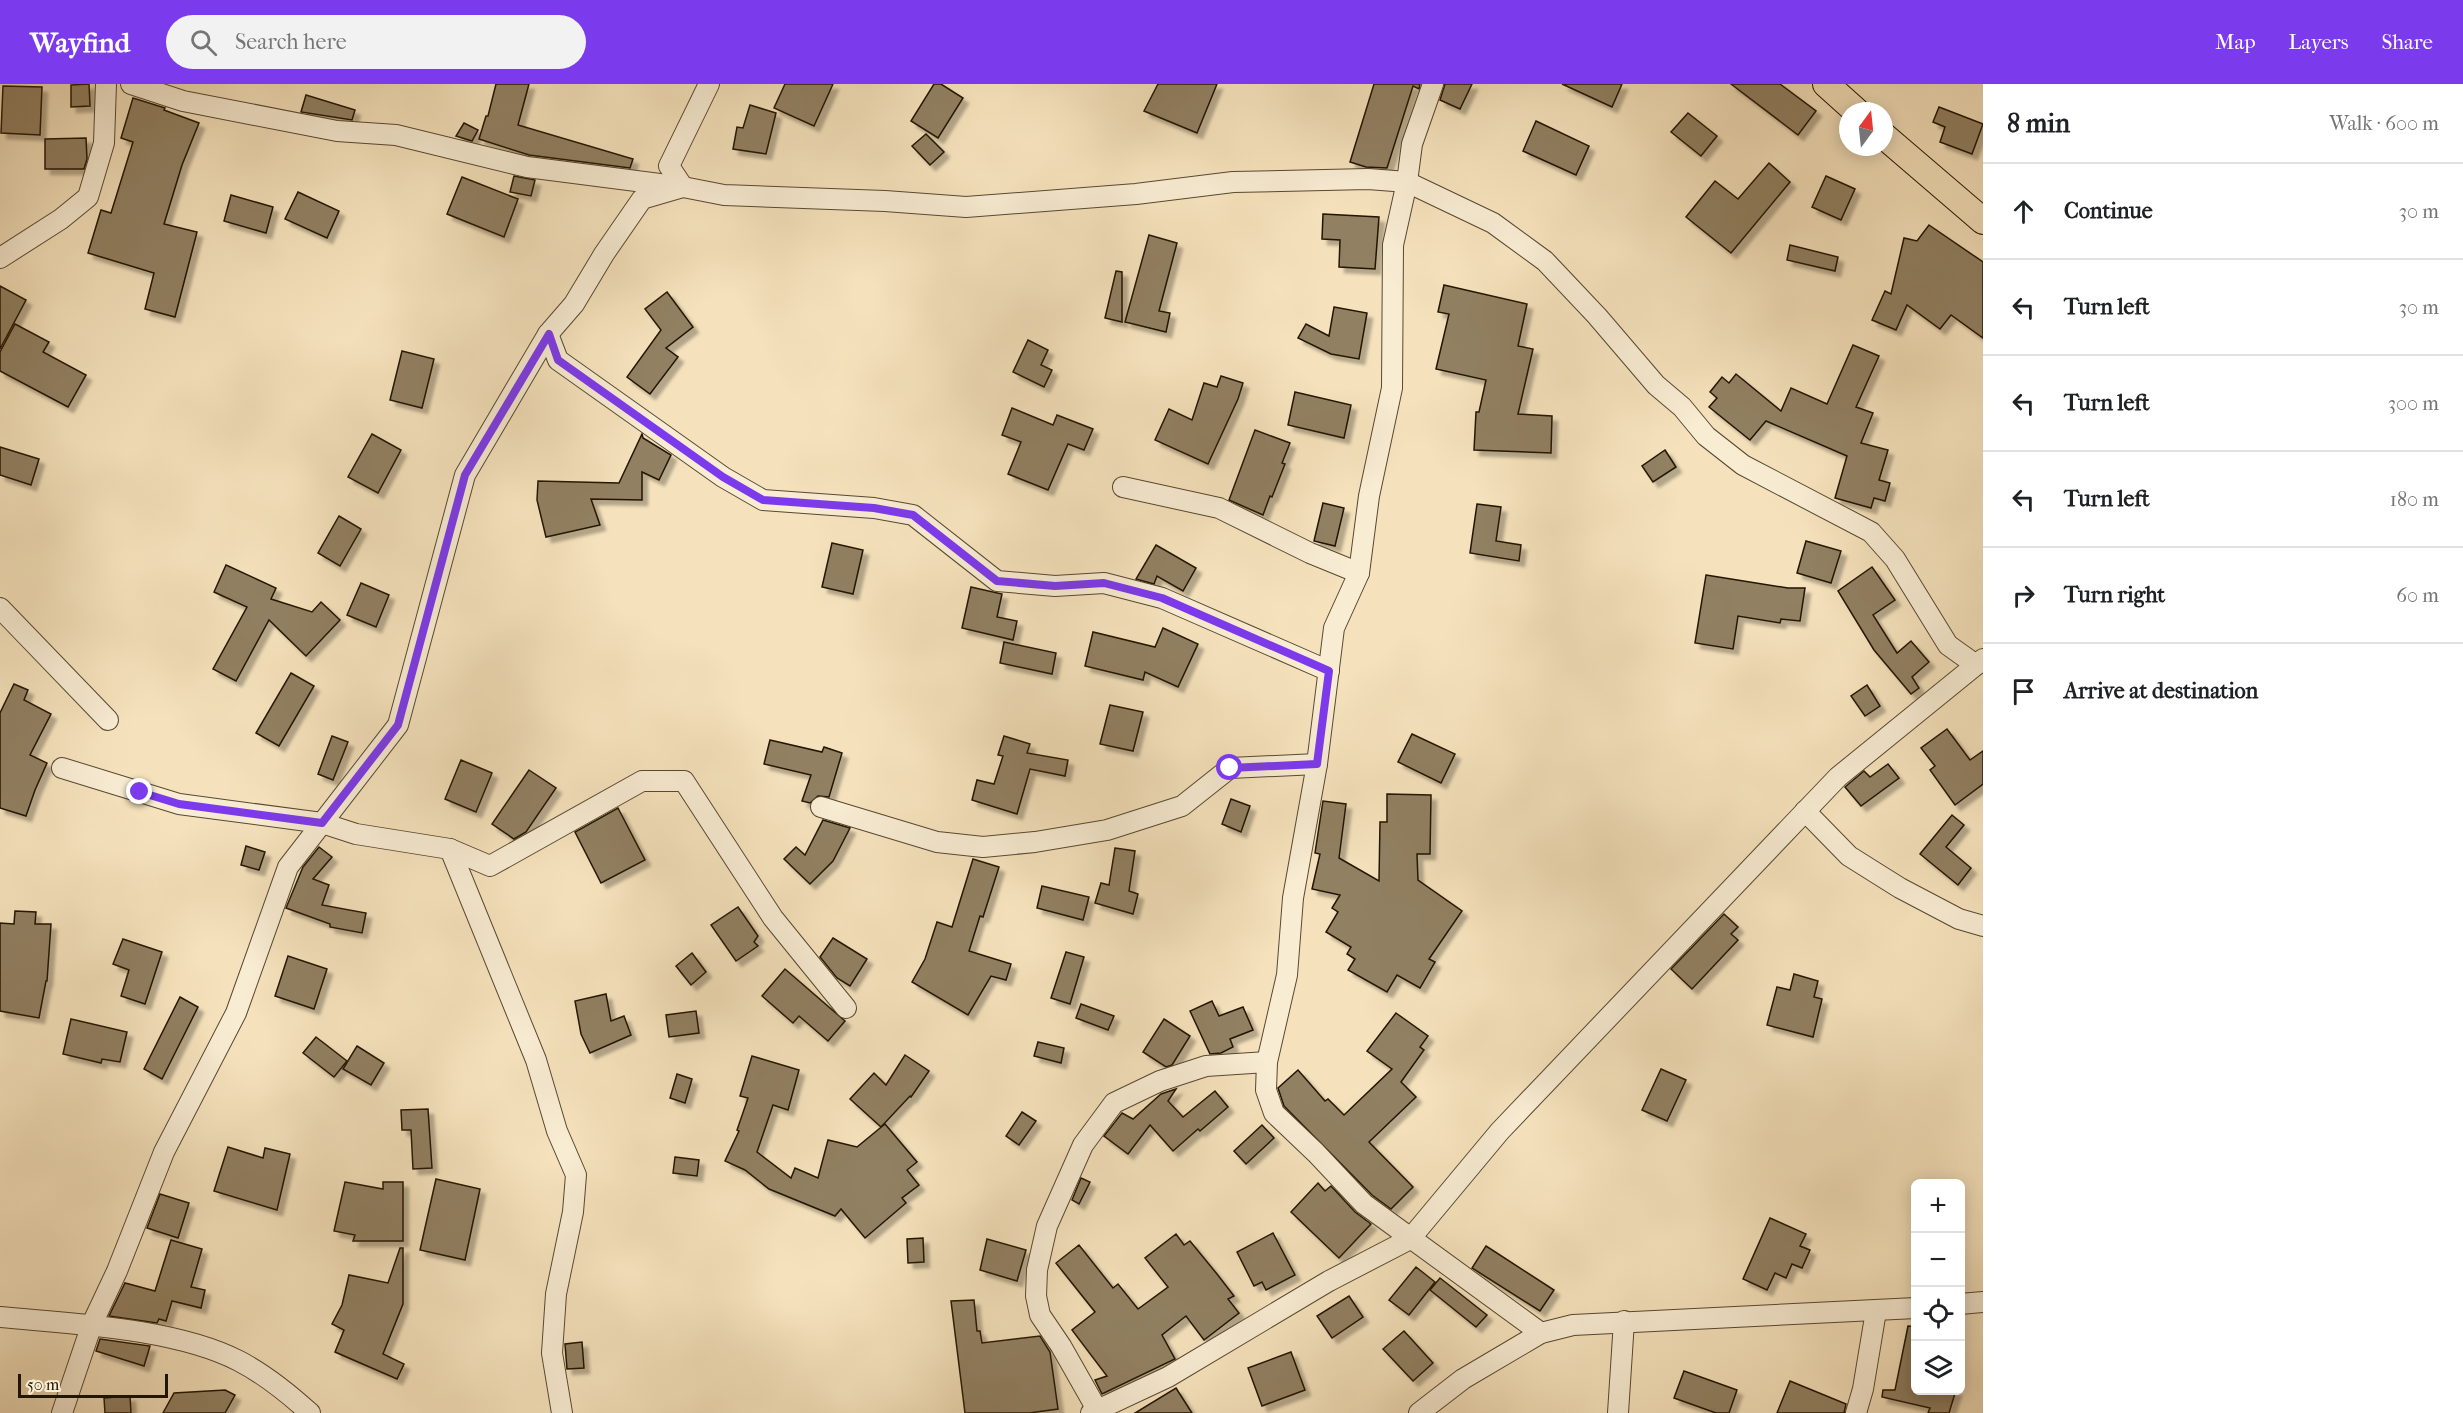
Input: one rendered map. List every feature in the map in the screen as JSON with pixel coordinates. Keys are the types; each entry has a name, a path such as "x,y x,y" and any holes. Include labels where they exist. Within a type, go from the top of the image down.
{"main road":[{"path":"1826,84 1846,102"},
{"path":"1893,144 1983,221"}],"street":[{"path":"0,258 61,219 88,197 104,143 106,84"},
{"path":"130,84 183,101 337,131 396,135 527,167 683,187 724,195 885,201 966,207 1136,194 1233,182 1368,179 1407,182 1493,223 1545,261 1597,316 1656,385 1682,407 1706,436 1734,458 1871,532 1895,559 1948,645 1980,662 1838,777 1500,1131 1410,1239 1329,1281 1167,1377 1096,1412 1061,1346 1040,1315 1036,1296 1037,1270 1047,1226 1083,1145 1114,1103 1160,1081 1206,1066 1267,1062"},
{"path":"683,187 669,166 709,84"},
{"path":"1433,84 1412,144 1407,182 1393,245 1392,388 1369,496 1359,573 1334,628 1317,764 1293,898 1287,975 1267,1062 1266,1090 1274,1113 1316,1152 1364,1204 1541,1333"},
{"path":"62,1413 92,1324 117,1271 164,1152 236,1013 288,867 398,725 465,475 549,334 574,304 604,254 642,199 683,187"},
{"path":"549,334 558,360 723,477 763,500 874,508 913,515 997,581 1055,586 1104,583 1162,598 1329,671"},
{"path":"1123,487 1219,508 1310,553 1359,573"},
{"path":"0,608 108,720"},
{"path":"820,807 937,842 983,848 1107,830 1182,807 1230,768 1317,764"},
{"path":"62,768 179,804 322,823 356,834 450,849 490,866 642,781 684,781 773,918 846,1008"},
{"path":"1805,812 1849,856 1900,888 1959,919 1983,926"},
{"path":"450,849 536,1060 557,1131 576,1175 573,1212 556,1294 552,1353 562,1413"},
{"path":"1965,1304 1983,1302"},
{"path":"1419,1413 1463,1379 1541,1333 1573,1325 1911,1308"},
{"path":"1857,1412 1876,1311"},
{"path":"0,1317 92,1324 177,1340 239,1361 279,1385 310,1413"},
{"path":"1618,1413 1624,1321"}],"building":[{"path":"89,84 90,106 71,107 71,85"},
{"path":"496,84 529,84 518,125 633,159 630,168 529,155 479,139 486,116 488,116"},
{"path":"785,84 833,84 814,126 774,108"},
{"path":"934,84 941,84 963,98 938,138 911,121"},
{"path":"1158,84 1217,84 1197,133 1144,111"},
{"path":"1374,84 1420,84 1419,89 1413,86 1387,168 1366,167 1350,162"},
{"path":"1445,84 1472,84 1460,109 1440,100"},
{"path":"1562,84 1622,84 1612,107"},
{"path":"1731,84 1780,84 1816,111 1798,135"},
{"path":"3,86 42,87 40,135 1,133"},
{"path":"306,95 355,110 352,120 301,112"},
{"path":"133,98 165,108 164,110 199,123 182,165 164,224 197,232 175,317 145,309 154,273 88,253 101,210 111,213 133,142 121,138"},
{"path":"750,105 776,113 766,154 733,149 737,127 743,128"},
{"path":"1939,107 1983,124 1972,154 1940,142 1945,127 1933,122"},
{"path":"1688,113 1717,136 1701,156 1671,132"},
{"path":"1536,121 1589,146 1576,175 1523,151"},
{"path":"464,123 478,130 472,141 456,136"},
{"path":"926,134 944,152 930,165 912,146"},
{"path":"86,138 87,159 84,169 45,169 45,139"},
{"path":"1769,163 1790,182 1731,253 1686,217 1715,181 1738,199"},
{"path":"514,176 535,180 531,196 510,192"},
{"path":"1826,176 1855,189 1841,220 1812,207"},
{"path":"462,177 518,199 504,237 447,214"},
{"path":"298,192 339,211 327,238 285,219"},
{"path":"231,195 273,207 266,233 224,221"},
{"path":"1323,214 1379,217 1375,269 1339,267 1340,240 1322,239"},
{"path":"1929,225 1983,262 1983,338 1951,315 1940,329 1907,305 1896,330 1872,320 1885,291 1891,294 1904,238 1917,241"},
{"path":"1149,235 1177,243 1159,311 1170,313 1166,332 1125,322"},
{"path":"1790,245 1838,257 1835,271 1787,260"},
{"path":"1116,271 1122,272 1122,322 1105,318"},
{"path":"1444,285 1527,304 1518,346 1533,349 1518,414 1552,416 1551,453 1474,450 1476,412 1479,412 1486,380 1436,369 1449,314 1438,312"},
{"path":"0,286 26,300 0,349"},
{"path":"667,292 693,327 666,348 678,357 650,394 627,377 661,330 645,309"},
{"path":"1334,307 1367,313 1359,359 1331,354 1298,338 1306,324 1329,336"},
{"path":"15,324 49,342 43,352 86,375 68,407 0,371 0,352"},
{"path":"1028,340 1048,350 1041,365 1052,370 1044,387 1013,372"},
{"path":"1853,345 1879,356 1856,407 1873,413 1861,443 1888,450 1879,480 1890,483 1885,501 1874,498 1871,508 1835,498 1847,456 1766,421 1750,440 1709,407 1717,398 1710,392 1722,377 1729,383 1736,374 1781,411 1791,388 1827,404"},
{"path":"402,351 434,359 422,408 390,400"},
{"path":"1221,376 1243,383 1208,464 1155,440 1169,409 1192,420 1204,383 1217,387"},
{"path":"1295,392 1351,405 1344,438 1288,425"},
{"path":"1012,408 1053,425 1057,415 1093,429 1084,450 1068,444 1048,490 1008,474 1021,442 1002,435"},
{"path":"1255,430 1290,443 1282,463 1285,464 1263,515 1229,500"},
{"path":"372,434 401,450 378,493 348,477"},
{"path":"642,434 643,438 671,455 659,480 642,472 642,500 591,499 600,525 546,537 537,500 538,481 619,483"},
{"path":"0,447 39,459 31,485 0,475"},
{"path":"1665,450 1676,467 1653,482 1642,466"},
{"path":"1323,503 1344,508 1335,546 1314,541"},
{"path":"1477,504 1501,507 1496,541 1521,545 1519,561 1470,553"},
{"path":"339,516 361,529 340,566 318,553"},
{"path":"1806,541 1841,551 1831,583 1797,573"},
{"path":"832,543 863,550 853,594 822,587"},
{"path":"1156,545 1196,568 1183,591 1157,576 1154,584 1136,579"},
{"path":"226,565 276,588 271,599 312,612 321,602 340,620 306,656 269,620 236,681 213,669 247,607 214,592"},
{"path":"1872,567 1895,600 1873,615 1897,653 1911,641 1929,662 1912,677 1919,688 1911,694 1874,650 1838,591"},
{"path":"1706,575 1788,588 1805,588 1800,621 1781,619 1780,623 1738,616 1733,649 1695,643"},
{"path":"361,583 389,595 376,627 347,615"},
{"path":"971,587 1002,594 997,617 1017,621 1013,640 962,628"},
{"path":"1163,628 1198,644 1178,687 1145,672 1143,680 1085,666 1093,632 1155,647"},
{"path":"1004,642 1056,653 1052,674 1000,663"},
{"path":"291,673 314,686 279,746 256,733"},
{"path":"14,684 28,690 24,700 51,714 30,755 47,763 26,816 0,808 0,713"},
{"path":"1867,685 1880,706 1865,716 1851,696"},
{"path":"1110,705 1143,712 1133,751 1100,744"},
{"path":"1947,729 1970,760 1983,751 1983,784 1955,805 1930,770 1935,766 1921,748"},
{"path":"1412,734 1455,754 1441,783 1398,762"},
{"path":"332,736 348,742 333,780 318,774"},
{"path":"1004,736 1030,744 1027,753 1068,760 1065,776 1030,769 1017,814 972,800 977,780 994,784 1003,756 998,755"},
{"path":"770,740 822,752 824,747 842,753 829,797 818,796 810,803 802,801 811,775 764,764"},
{"path":"461,760 492,773 476,812 445,799"},
{"path":"1888,764 1899,778 1861,806 1845,787 1864,771 1870,777"},
{"path":"529,770 556,788 526,832 514,839 492,824"},
{"path":"1387,794 1431,795 1430,854 1417,854 1418,880 1462,911 1429,959 1435,962 1420,988 1397,975 1387,992 1348,970 1355,959 1347,954 1351,947 1326,932 1338,912 1332,908 1340,895 1312,889 1320,854 1315,853 1323,801 1346,804 1339,858 1379,881 1380,822 1387,822"},
{"path":"1231,799 1250,806 1241,832 1222,824"},
{"path":"618,808 645,860 601,883 575,832"},
{"path":"1952,815 1964,825 1946,847 1971,868 1958,885 1920,854"},
{"path":"823,820 850,828 833,861 810,884 784,859 796,847 805,855"},
{"path":"246,846 265,852 259,870 241,865"},
{"path":"319,847 332,857 313,879 329,885 322,905 366,913 362,933 330,927 330,924 286,908 303,867"},
{"path":"1115,848 1135,851 1129,891 1138,894 1133,914 1095,903 1101,883 1109,885"},
{"path":"973,859 999,867 969,951 1011,964 1006,980 991,976 968,1015 912,982 925,959 937,922 952,927"},
{"path":"1042,886 1089,897 1083,920 1037,908"},
{"path":"738,907 758,936 754,942 758,946 736,961 711,925"},
{"path":"15,911 36,912 35,924 51,924 47,981 39,1018 0,1011 0,923 14,924"},
{"path":"1724,914 1738,927 1731,934 1738,940 1692,989 1671,969"},
{"path":"833,938 867,959 850,986 837,978 820,957"},
{"path":"123,939 162,952 145,1004 121,996 129,970 113,964"},
{"path":"1066,952 1084,957 1070,1004 1051,998"},
{"path":"692,953 706,972 691,985 676,966"},
{"path":"288,956 327,969 314,1009 275,996"},
{"path":"785,969 845,1021 828,1041 799,1016 793,1023 762,996"},
{"path":"1794,974 1818,981 1814,997 1822,999 1813,1037 1767,1025 1777,987 1790,990"},
{"path":"606,994 611,1021 624,1016 631,1035 590,1053 581,1034 575,1001"},
{"path":"180,997 198,1007 162,1079 144,1069"},
{"path":"1212,1001 1219,1016 1243,1007 1253,1030 1230,1039 1233,1047 1221,1053 1210,1054 1190,1011"},
{"path":"1081,1004 1114,1016 1108,1030 1076,1018"},
{"path":"696,1011 699,1033 669,1037 666,1015"},
{"path":"1396,1013 1428,1036 1420,1047 1424,1050 1401,1082 1416,1097 1369,1142 1413,1187 1391,1209 1372,1195 1284,1106 1278,1088 1298,1070 1325,1101 1328,1099 1344,1115 1392,1069 1367,1051"},
{"path":"71,1019 127,1032 120,1062 102,1059 101,1063 63,1054"},
{"path":"1164,1019 1190,1036 1172,1065 1166,1067 1143,1052"},
{"path":"316,1037 347,1061 334,1077 303,1053"},
{"path":"1038,1042 1064,1048 1061,1063 1034,1056"},
{"path":"357,1046 384,1063 371,1085 343,1069"},
{"path":"905,1055 929,1071 911,1097 881,1127 850,1099 874,1073 886,1085"},
{"path":"752,1056 799,1070 788,1110 773,1105 757,1152 791,1178 795,1168 818,1178 828,1140 857,1147 885,1124 917,1162 907,1170 919,1185 902,1198 906,1203 865,1238 841,1209 835,1216 769,1189 745,1170 725,1161 739,1131 737,1130 748,1098 740,1096"},
{"path":"1661,1069 1686,1080 1667,1121 1642,1110"},
{"path":"677,1074 692,1079 685,1103 670,1098"},
{"path":"1176,1089 1168,1101 1183,1117 1215,1091 1228,1107 1173,1151 1150,1125 1128,1154 1104,1136 1122,1113 1133,1119 1161,1094"},
{"path":"428,1109 432,1168 413,1169 411,1130 402,1130 401,1110"},
{"path":"1022,1112 1036,1121 1019,1145 1006,1136"},
{"path":"1262,1125 1274,1138 1246,1164 1234,1151"},
{"path":"228,1147 263,1158 265,1148 290,1154 277,1210 214,1191"},
{"path":"675,1157 699,1160 697,1176 673,1173"},
{"path":"1081,1178 1090,1182 1079,1204 1072,1200"},
{"path":"436,1179 480,1189 465,1260 420,1250"},
{"path":"345,1182 383,1189 383,1182 403,1182 403,1241 353,1241 355,1235 334,1231"},
{"path":"1318,1183 1325,1191 1331,1186 1355,1212 1371,1224 1339,1258 1291,1212"},
{"path":"160,1194 189,1203 178,1238 147,1228"},
{"path":"1770,1218 1806,1234 1800,1246 1810,1250 1802,1268 1792,1264 1786,1278 1775,1273 1767,1290 1743,1279"},
{"path":"1273,1233 1295,1275 1266,1290 1262,1282 1254,1286 1237,1252"},
{"path":"1176,1234 1184,1245 1190,1241 1217,1274 1234,1296 1228,1299 1239,1313 1204,1340 1186,1316 1162,1335 1175,1359 1102,1394 1095,1380 1107,1376 1072,1330 1095,1312 1056,1263 1079,1245 1113,1288 1118,1284 1138,1309 1168,1287 1145,1258"},
{"path":"923,1238 924,1262 908,1263 907,1239"},
{"path":"987,1239 1026,1250 1017,1281 980,1270"},
{"path":"171,1240 202,1249 191,1287 205,1290 201,1308 172,1301 166,1321 159,1319 157,1323 109,1316 125,1283 155,1291"},
{"path":"1486,1246 1554,1290 1540,1311 1472,1268"},
{"path":"400,1248 403,1248 403,1304 383,1354 404,1364 397,1379 335,1352 344,1330 332,1324 342,1305 349,1275 388,1283"},
{"path":"1416,1267 1435,1282 1409,1315 1389,1300"},
{"path":"1440,1278 1487,1315 1476,1327 1430,1290"},
{"path":"1349,1296 1363,1317 1332,1338 1317,1316"},
{"path":"974,1300 977,1331 980,1331 982,1343 1040,1336 1050,1352 1058,1409 1029,1413 965,1413 951,1301"},
{"path":"1908,1326 1911,1326 1911,1395 1954,1395 1949,1413 1928,1413 1930,1408 1882,1397 1883,1390 1895,1390"},
{"path":"1404,1331 1433,1363 1413,1381 1383,1349"},
{"path":"100,1339 150,1346 144,1366 96,1351"},
{"path":"582,1342 584,1368 567,1369 565,1344"},
{"path":"1291,1352 1305,1390 1262,1406 1248,1368"},
{"path":"1684,1371 1737,1390 1729,1413 1716,1413 1674,1398"},
{"path":"1790,1381 1846,1404 1844,1413 1777,1413"},
{"path":"1176,1388 1192,1413 1135,1413"},
{"path":"225,1390 235,1395 225,1413 163,1413 174,1393"},
{"path":"130,1396 131,1413 105,1413 104,1398"}],"route":[{"path":"140,792 179,804 322,823 398,725 465,475 549,334 558,360 723,477 763,500 833,507 874,508 913,515 997,581 1055,586 1104,583 1162,598 1329,671 1317,764 1230,768"}]}
